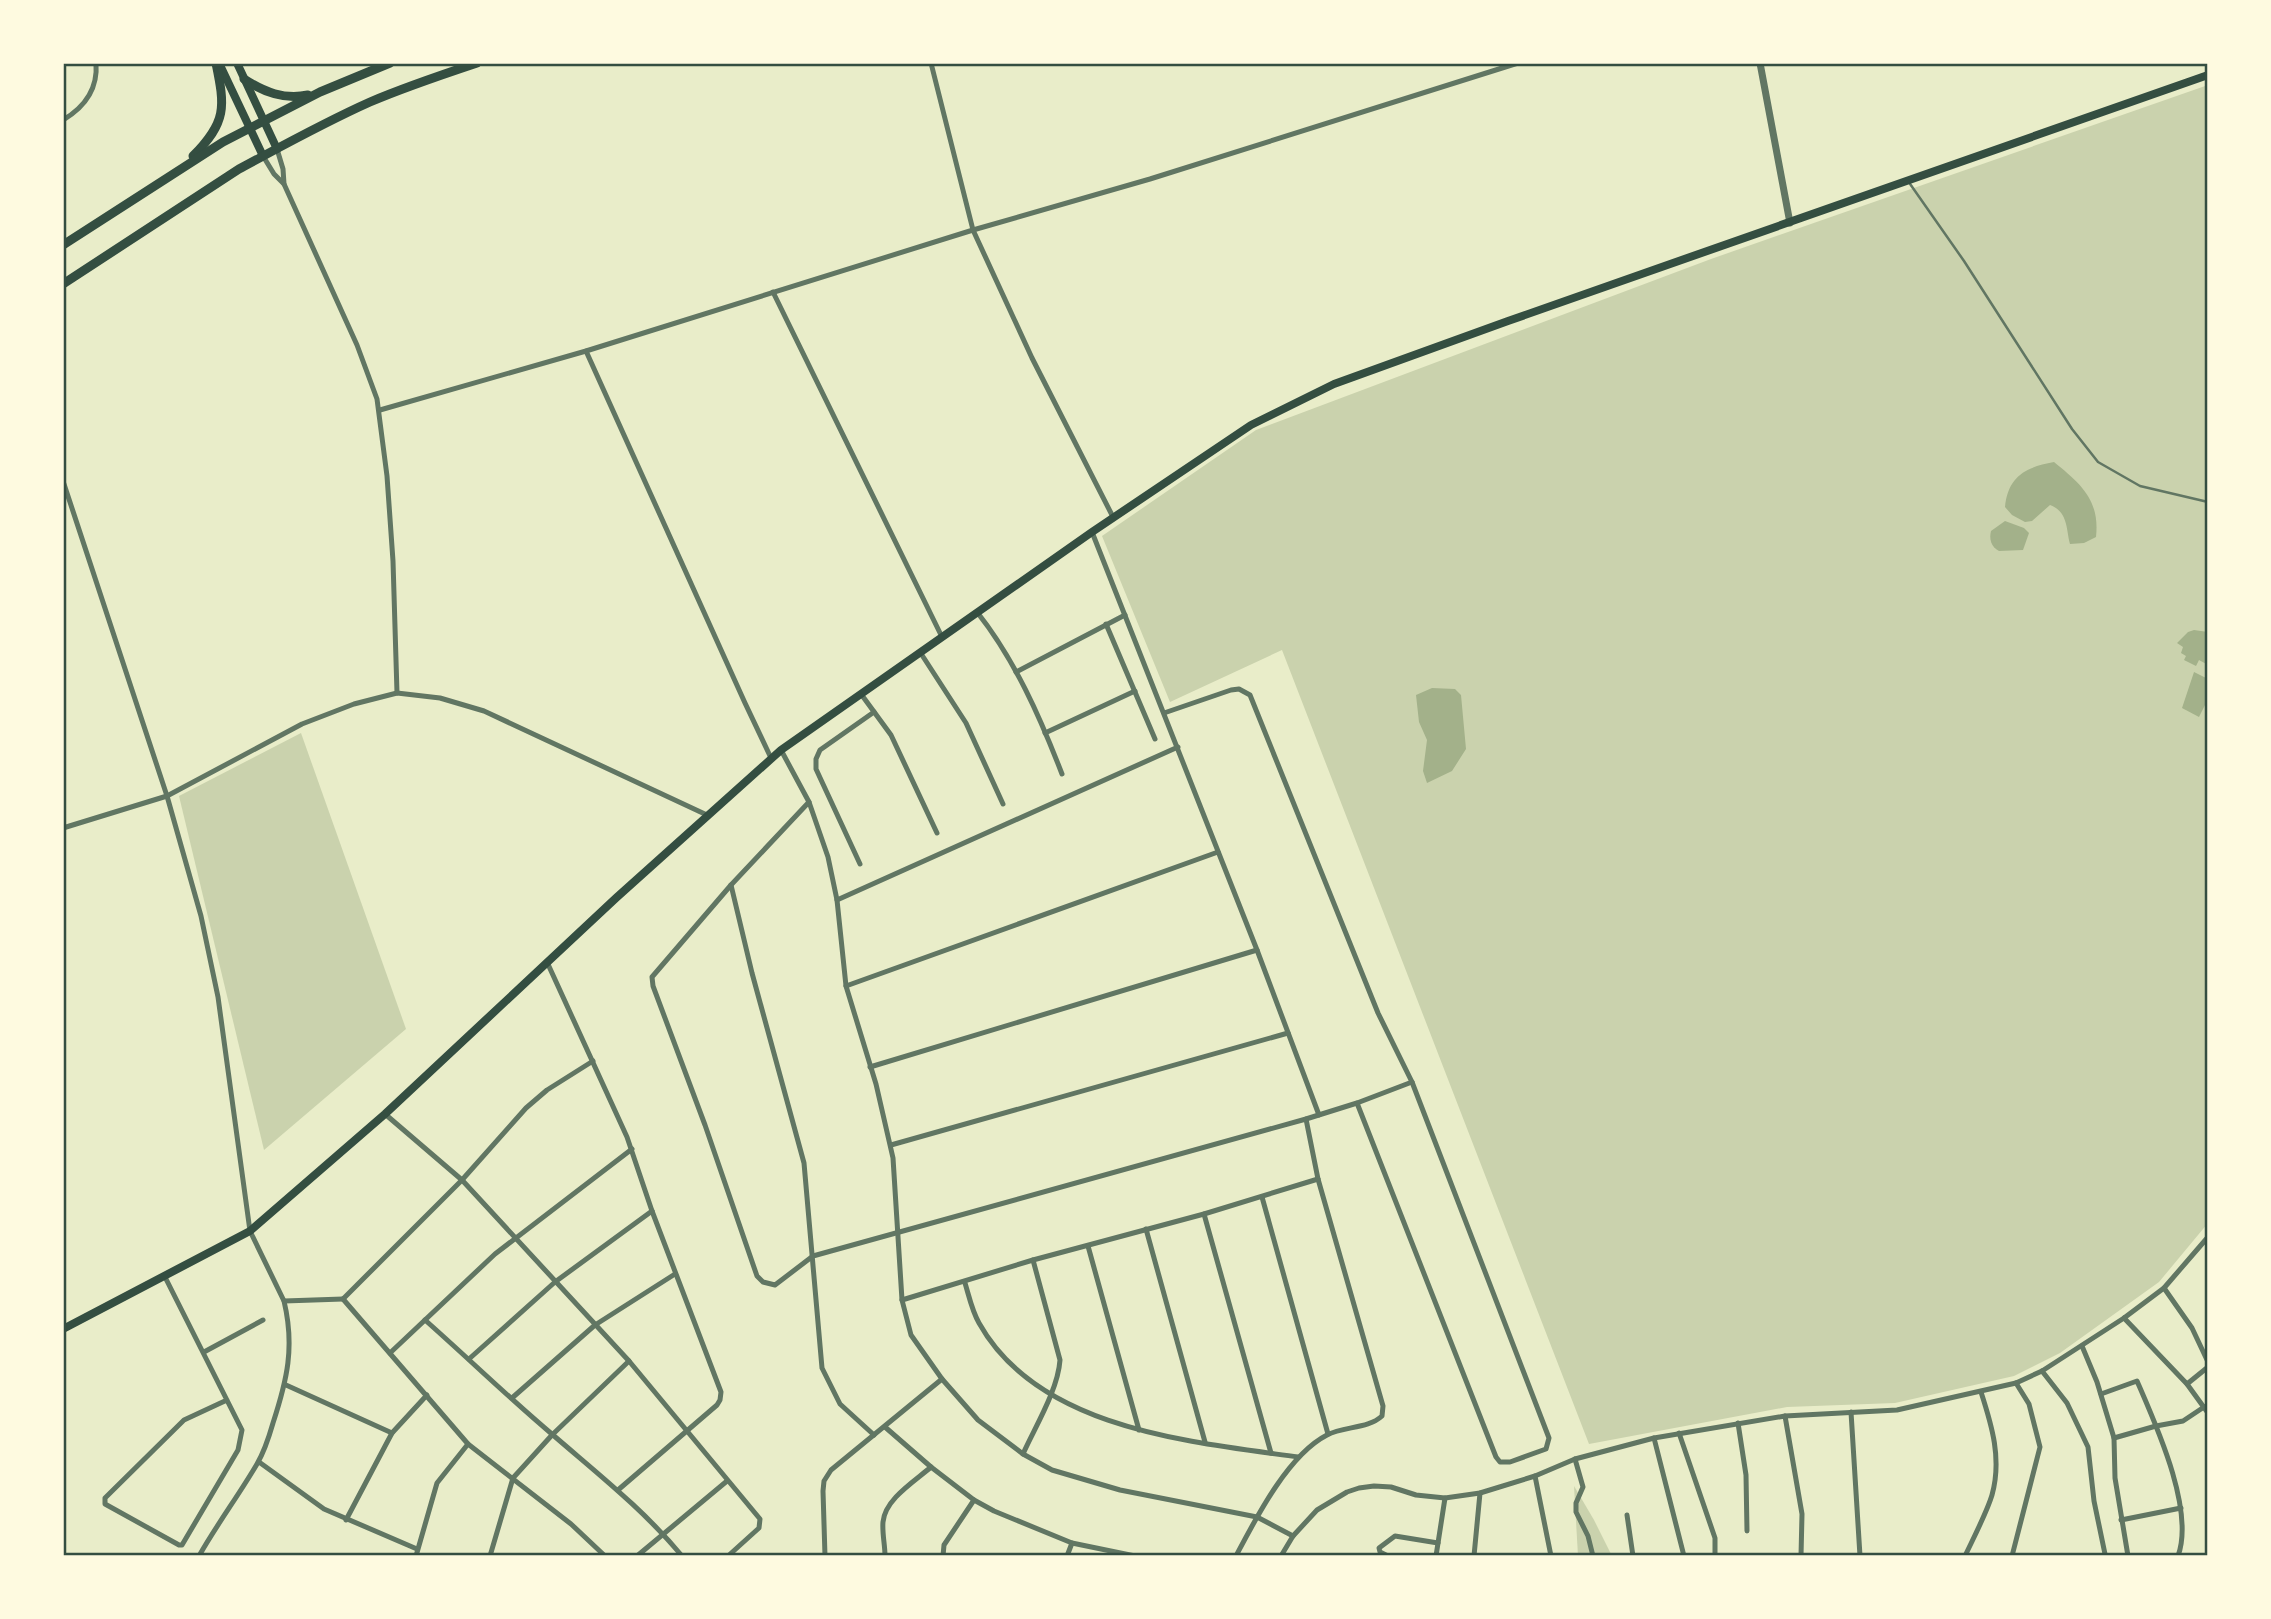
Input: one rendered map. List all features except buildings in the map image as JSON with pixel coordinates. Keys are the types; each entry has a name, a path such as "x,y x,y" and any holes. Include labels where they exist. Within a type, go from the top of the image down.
{"main road":[{"path":"218,63 263,156"},
{"path":"183,166 219,122 223,97 218,63"},
{"path":"237,63 277,149"},
{"path":"63,245 183,166 250,128 320,92 390,63"},
{"path":"444,74 460,63"},
{"path":"63,284 263,156 369,103 477,63"},
{"path":"63,1329 250,1231 384,1114 780,750 1092,531 1251,425 1334,384 2208,75"},
{"path":"244,79 264,90 285,96 320,92"}],"street":[{"path":"63,120 94,90 96,63"},
{"path":"931,63 974,230 1032,358 1113,517"},
{"path":"380,410 586,351 974,230 1150,180 1518,63"},
{"path":"1760,63 1790,223"},
{"path":"277,149 284,184 357,345 380,410 393,561 397,693"},
{"path":"263,156 284,184"},
{"path":"772,292 942,637"},
{"path":"586,351 744,703 772,758"},
{"path":"63,481 167,796 201,916 218,997 250,1231 284,1301 289,1334 290,1359 286,1385 259,1462 199,1556"},
{"path":"1092,531 1320,1115"},
{"path":"977,612 1016,672 1062,774"},
{"path":"1016,672 1125,615"},
{"path":"1106,624 1155,739"},
{"path":"920,652 966,723 1003,804"},
{"path":"1164,713 1231,690 1239,689 1250,695 1378,1013 1412,1082 1549,1438 1546,1449 1510,1462 1500,1462 1493,1451 1357,1103"},
{"path":"1045,733 1135,691"},
{"path":"63,828 167,796 302,724 354,704 397,693 440,698 484,711 707,815"},
{"path":"861,694 891,735 937,833"},
{"path":"860,864 816,768 816,759 820,750 874,712"},
{"path":"836,900 1178,747"},
{"path":"780,750 809,802 828,856 846,986 891,1145 902,1300 911,1335 942,1378 978,1420 1023,1454 1052,1470 1120,1490 1256,1517 1293,1536"},
{"path":"809,802 652,977 757,1276 763,1282 775,1285 813,1256 1320,1115 1412,1082"},
{"path":"846,986 1217,852"},
{"path":"731,886 804,1163 822,1368 840,1404 874,1435"},
{"path":"870,1067 1257,950"},
{"path":"547,962 632,1149 652,1211 720,1392 720,1400 618,1490"},
{"path":"891,1145 1288,1033"},
{"path":"284,1301 343,1299 463,1180 526,1108 547,1090 593,1061"},
{"path":"384,1114 463,1180 629,1362 760,1520 759,1528 728,1556"},
{"path":"1236,1556 1256,1517 1298,1457 1328,1434 1376,1422 1382,1416 1383,1406 1318,1179 1306,1119"},
{"path":"390,1353 495,1254 632,1149"},
{"path":"902,1300 1318,1179"},
{"path":"1262,1197 1328,1434"},
{"path":"469,1359 555,1282 652,1211"},
{"path":"1204,1214 1271,1453"},
{"path":"1146,1229 1205,1442"},
{"path":"1281,1556 1293,1536 1317,1510 1359,1488 1391,1487 1416,1495 1445,1498 1480,1493 1535,1476 1575,1459 1654,1438 1785,1416 1896,1410 2016,1383 2042,1371 2082,1346 2164,1288 2208,1237"},
{"path":"1088,1246 1139,1430"},
{"path":"1023,1454 1060,1370 1060,1360 1033,1260"},
{"path":"512,1398 595,1325 675,1273"},
{"path":"164,1277 204,1352 242,1430 239,1447 181,1545 105,1504 105,1498 184,1420 227,1400"},
{"path":"965,1283 978,1322 996,1346 1017,1369 1050,1395 1075,1408 1139,1430 1298,1457"},
{"path":"2164,1288 2192,1328 2208,1365 2187,1384"},
{"path":"343,1299 468,1444 571,1524 605,1556"},
{"path":"2114,1438 2183,1421 2206,1410 2187,1384 2124,1318"},
{"path":"204,1352 263,1320"},
{"path":"425,1320 552,1435 618,1490 663,1532 682,1556"},
{"path":"2082,1346 2101,1394 2114,1438 2115,1478 2128,1556"},
{"path":"490,1556 513,1478 552,1435 629,1362"},
{"path":"2042,1371 2067,1402 2088,1447 2094,1501 2105,1554"},
{"path":"825,1556 824,1481 831,1471 942,1378"},
{"path":"2101,1394 2137,1381 2156,1426 2181,1508 2183,1523 2178,1556"},
{"path":"2012,1556 2040,1447 2029,1404 2016,1383"},
{"path":"286,1385 392,1433"},
{"path":"1965,1556 1991,1498 1996,1478 1997,1448 1981,1392"},
{"path":"346,1520 392,1433 427,1395"},
{"path":"1851,1412 1860,1556"},
{"path":"1785,1416 1802,1514 1801,1556"},
{"path":"1738,1423 1746,1475 1747,1531"},
{"path":"884,1427 974,1500 994,1511 1072,1543 1135,1556"},
{"path":"1679,1433 1715,1538 1715,1556"},
{"path":"1654,1438 1684,1556"},
{"path":"259,1462 313,1503 417,1553 437,1483 468,1444"},
{"path":"1575,1459 1583,1487 1576,1503 1576,1512 1594,1556"},
{"path":"886,1556 883,1523 890,1503 931,1467"},
{"path":"1535,1476 1551,1556"},
{"path":"637,1556 727,1481"},
{"path":"1474,1556 1480,1493"},
{"path":"1436,1556 1445,1498"},
{"path":"943,1556 944,1545 974,1500"},
{"path":"2121,1520 2181,1508"},
{"path":"1628,1515 1633,1556"},
{"path":"1388,1556 1380,1552 1379,1548 1395,1536 1438,1543"},
{"path":"1067,1556 1072,1543"}],"lane":[{"path":"1908,181 1957,250 2073,429 2098,462 2140,486 2208,502"}],"shaded area":[{"path":"2208,85 2208,1223 2159,1282 2060,1353 2014,1376 1895,1403 1787,1407 1589,1444 1282,650 1170,702 1102,536 1256,430 1711,259"},
{"path":"2054,462 2073,478 2092,503 2096,537 2084,543 2070,544 2063,516 2050,505 2032,521 2025,522 2012,515 2005,507 2014,480 2027,470"},
{"path":"2005,521 2024,528 2029,533 2023,550 1999,551 1992,545 1991,531"},
{"path":"2194,630 2208,632 2208,665 2199,660 2196,666 2184,660 2186,656 2181,653 2183,647 2177,643"},
{"path":"2194,672 2208,679 2208,699 2199,717 2182,708"},
{"path":"1432,688 1455,689 1461,695 1466,749 1452,771 1427,783 1423,771 1427,740 1419,722 1416,695"},
{"path":"301,733 406,1029 264,1150 179,796"},
{"path":"1574,1486 1594,1520 1612,1556 1578,1556"}]}
